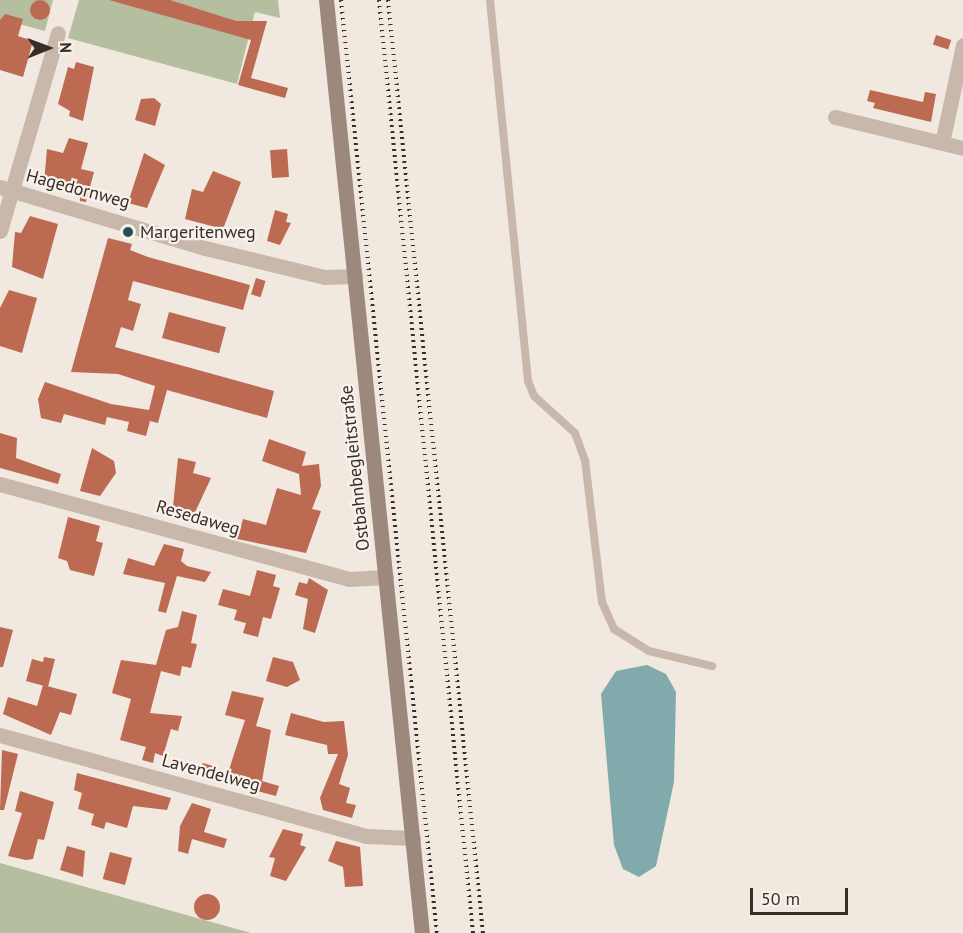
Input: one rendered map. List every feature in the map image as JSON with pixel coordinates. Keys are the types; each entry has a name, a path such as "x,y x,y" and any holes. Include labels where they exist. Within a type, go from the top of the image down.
{"street":[{"name":"Ostbahnbegleitstraße","path":"326,0 423,933"},
{"path":"0,231 7,189 58,33"},
{"path":"942,143 963,45"},
{"path":"835,117 963,148"},
{"name":"Hagedornweg","path":"7,189 86,217 208,249 325,277 355,276"},
{"name":"Resedaweg","path":"0,484 340,577 386,577"},
{"name":"Lavendelweg","path":"0,735 366,836 413,838"}],"lane":[{"path":"490,0 528,381 534,396 575,434 585,460 602,602 614,629 649,651 712,666"}],"green space":[{"path":"0,0 53,0 45,31 0,19"},
{"path":"79,0 278,0 280,18 255,12 237,84 68,38"},
{"path":"0,863 251,933 0,933"}],"water":[{"path":"647,665 666,674 676,692 674,782 656,866 639,877 623,869 614,845 601,694 616,671"}],"building":[{"path":"40,0 47,3 50,10 47,17 40,20 33,17 30,10 33,3"},
{"path":"109,0 170,0 236,21 267,21 251,78 288,88 285,98 238,85 251,40"},
{"path":"5,14 23,19 18,36 33,41 23,77 0,70 0,20"},
{"path":"936,35 951,40 948,49 933,45"},
{"path":"76,62 94,67 83,121 69,116 70,111 58,104 68,67 74,69"},
{"path":"870,90 923,102 925,92 936,94 931,122 873,108 875,103 867,101"},
{"path":"154,98 161,104 155,126 135,120 141,99"},
{"path":"69,138 88,143 81,169 94,172 86,202 80,201 80,190 44,182 47,149 63,153"},
{"path":"287,149 289,177 272,178 270,150"},
{"path":"144,153 165,165 147,208 128,203"},
{"path":"213,171 241,182 223,229 185,219 192,189 203,192"},
{"path":"275,210 288,214 286,222 291,223 280,245 267,241"},
{"path":"30,216 58,224 43,279 12,267 15,232 21,233"},
{"path":"108,238 132,244 130,250 148,257 250,285 243,310 133,281 128,300 141,304 133,331 121,327 115,347 274,391 267,418 167,390 158,423 150,421 146,436 127,431 129,422 107,417 105,425 64,414 61,423 41,418 38,399 45,382 111,404 149,410 155,386 118,374 71,372"},
{"path":"256,278 266,281 261,297 251,294"},
{"path":"9,290 37,298 22,353 0,346 0,308"},
{"path":"169,312 226,327 219,353 162,338"},
{"path":"0,433 17,438 16,458 61,474 58,484 0,468"},
{"path":"269,439 306,452 302,466 319,464 321,486 312,509 321,511 306,553 237,539 243,519 266,525 277,488 301,495 299,474 262,461"},
{"path":"92,448 114,461 116,473 100,496 80,491"},
{"path":"178,458 196,462 193,473 211,478 191,521 172,516"},
{"path":"68,517 100,526 96,541 103,543 94,576 70,570 67,561 58,558"},
{"path":"164,544 184,549 181,561 187,566 211,572 205,582 177,576 166,613 158,611 165,583 123,574 128,558 154,566"},
{"path":"257,570 276,575 273,586 280,588 271,619 263,617 258,637 243,633 246,623 234,620 237,610 218,605 223,589 250,596"},
{"path":"309,578 328,590 315,633 303,629 308,599 295,595 299,582 307,584"},
{"path":"182,611 197,615 191,643 197,644 191,668 182,666 180,676 161,671 150,713 182,716 178,731 171,729 163,756 155,753 153,763 142,760 146,747 120,740 131,699 112,693 121,660 156,665 166,630 178,627"},
{"path":"0,627 13,630 3,667 0,667"},
{"path":"44,657 55,659 48,687 26,681 32,659 43,662"},
{"path":"273,657 293,662 300,680 287,687 266,681"},
{"path":"43,685 77,694 71,715 60,712 51,735 3,714 8,697 37,706"},
{"path":"232,691 264,698 256,726 271,730 262,781 279,786 276,796 234,785 236,776 228,773 245,720 225,715"},
{"path":"291,713 324,722 344,721 348,755 339,784 350,788 346,803 356,805 352,818 323,810 320,798 338,754 328,754 327,745 285,735"},
{"path":"2,750 18,754 4,810 0,810"},
{"path":"203,763 216,767 212,780 199,776"},
{"path":"77,773 171,798 167,810 133,806 127,828 106,822 104,829 91,825 94,814 78,809 82,793 74,790"},
{"path":"20,791 54,802 44,840 38,839 33,859 26,860 8,856 22,813 15,811"},
{"path":"192,803 211,809 204,832 227,839 224,848 192,839 188,854 178,851 180,826"},
{"path":"283,829 303,834 300,845 306,847 286,881 270,876 275,858 269,857"},
{"path":"336,841 360,847 363,886 345,887 343,867 328,861"},
{"path":"67,846 85,851 83,877 60,870"},
{"path":"110,852 132,858 125,885 103,879"},
{"path":"207,894 216,898 220,907 216,916 207,920 198,916 194,907 198,898"}],"railway":[{"path":"341,0 437,933"},
{"path":"379,0 473,933"},
{"path":"388,0 483,933"}],"place":[{"name":"Margeritenweg","path":"128,232"}]}
